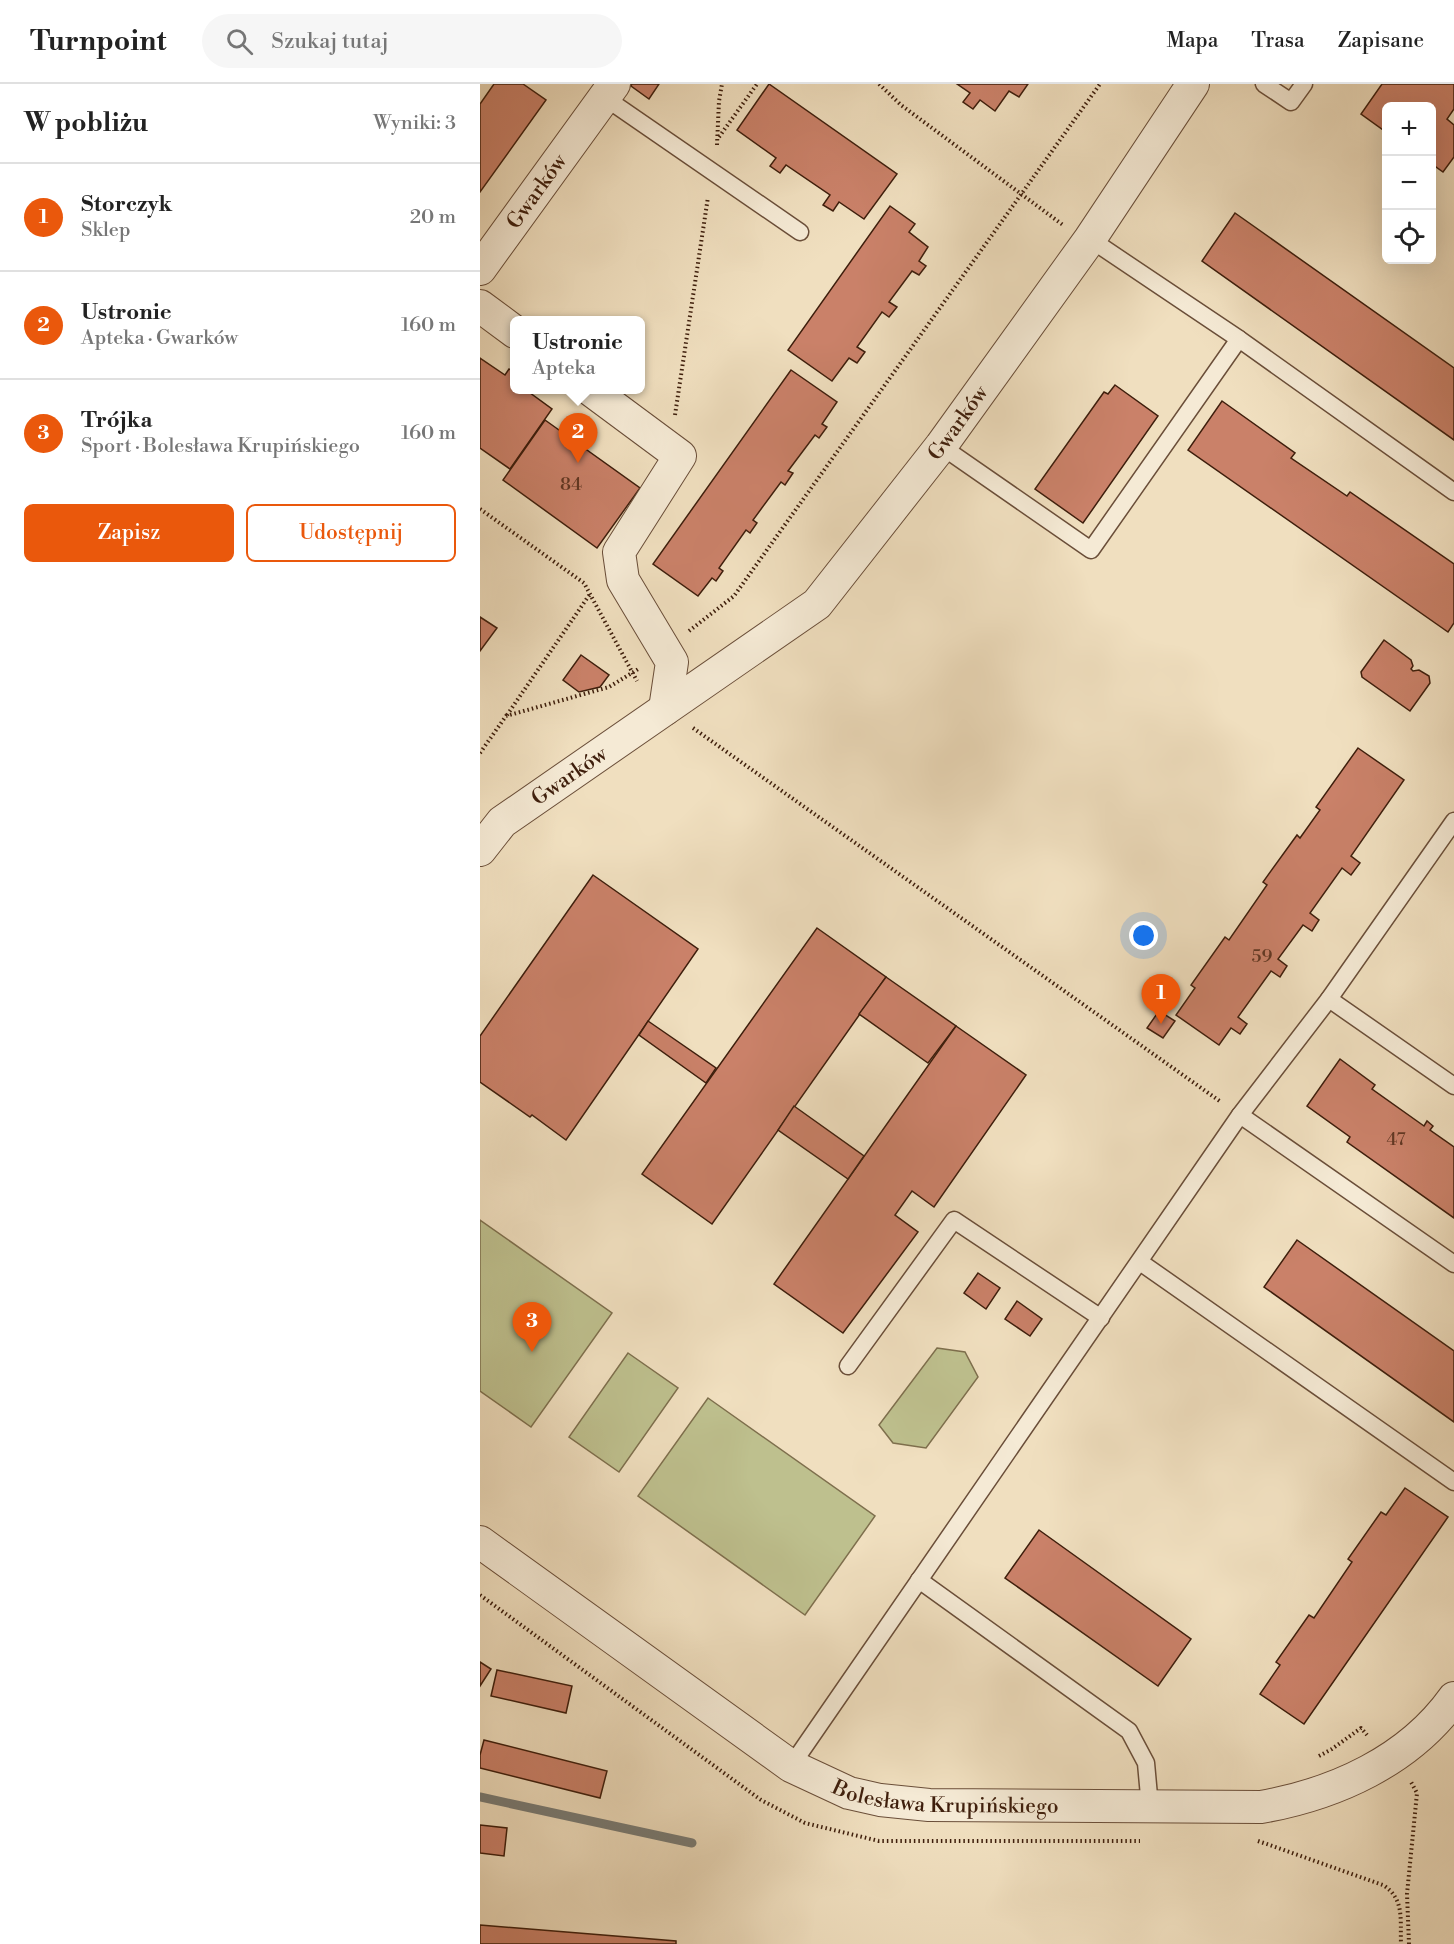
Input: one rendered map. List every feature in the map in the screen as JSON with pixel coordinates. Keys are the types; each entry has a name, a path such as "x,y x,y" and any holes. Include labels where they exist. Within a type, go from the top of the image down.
{"street":[{"name":"Gwarków","path":"480,850 502,822 817,604 941,446 1089,241 1193,84"},
{"name":"Gwarków","path":"480,270 609,91"},
{"path":"480,306 510,328"},
{"path":"596,394 680,456 619,552 623,580 672,662 665,709"},
{"name":"Bolesława Krupińskiego","path":"480,1542 791,1766 849,1793 880,1800 929,1805 1261,1807 1294,1801 1353,1779 1390,1759 1419,1737 1443,1714 1454,1698"}],"lane":[{"path":"1264,84 1291,102 1304,84"},
{"path":"609,91 706,167 800,232"},
{"path":"1089,241 1239,339 1454,492"},
{"path":"941,446 1091,550 1239,339"},
{"path":"791,1766 1240,1115 1329,999 1454,820"},
{"path":"1329,999 1454,1086"},
{"path":"1240,1115 1454,1264"},
{"path":"848,1366 954,1220 1101,1318"},
{"path":"1140,1262 1454,1482"},
{"path":"919,1580 1129,1731 1146,1763 1150,1808"}],"path":[{"path":"706,167 717,139 722,84"},
{"path":"670,448 706,167 717,139 757,84"},
{"path":"879,84 901,105 1089,241"},
{"path":"506,716 609,687 665,650 734,596 1100,84"},
{"path":"480,509 584,583 632,673 665,709 1240,1115"},
{"path":"480,753 590,594"},
{"path":"1315,1758 1361,1728 1413,1784 1417,1793 1407,1894 1409,1944"}],"green space":[{"path":"480,1220 612,1313 531,1427 480,1391"},
{"path":"937,1348 965,1352 978,1377 926,1448 893,1443 879,1425"},
{"path":"628,1353 678,1388 619,1472 569,1437"},
{"path":"708,1398 875,1516 805,1615 638,1496"}],"building":[{"path":"494,84 523,84 546,100 480,192 480,104"},
{"path":"632,84 659,84 649,99 631,86"},
{"path":"769,84 897,174 864,219 839,202 833,211 823,205 830,195 786,165 780,173 770,166 776,158 737,130"},
{"path":"957,84 1028,84 1019,97 1009,91 995,111 980,100 973,109 963,102 970,93"},
{"path":"1382,84 1454,84 1454,109 1447,119 1454,125 1454,157 1443,172 1436,167 1436,102 1382,102 1382,129 1361,114"},
{"path":"890,206 915,224 909,232 928,247 919,261 926,266 919,275 912,271 889,302 897,307 889,317 882,312 857,347 865,352 857,363 849,358 832,381 788,350"},
{"path":"1235,213 1454,368 1454,440 1202,261"},
{"path":"480,358 505,375 510,370 510,394 531,394 552,409 510,469 480,448"},
{"path":"791,370 837,402 822,424 827,427 819,438 815,435 788,471 793,473 785,485 781,482 753,520 757,523 750,533 746,530 719,568 723,571 716,581 712,578 698,596 653,564"},
{"path":"1115,385 1158,416 1083,523 1035,489 1104,392 1108,394"},
{"path":"1222,401 1295,453 1291,458 1347,496 1350,492 1454,564 1454,623 1448,632 1188,450"},
{"path":"545,420 640,488 597,548 503,480"},
{"path":"480,617 497,628 480,651"},
{"path":"1384,640 1411,660 1413,671 1419,670 1429,676 1430,683 1410,711 1362,677 1361,672"},
{"path":"581,655 609,675 600,687 579,692 563,680"},
{"path":"1358,748 1404,780 1351,856 1360,863 1351,875 1342,868 1310,913 1319,920 1312,931 1303,925 1278,959 1287,966 1280,977 1271,971 1238,1017 1247,1024 1240,1034 1231,1028 1219,1045 1176,1015 1195,988 1191,985 1225,937 1229,940 1267,885 1263,882 1297,835 1300,838 1320,810 1316,807"},
{"path":"593,875 698,949 566,1140 480,1082 480,1036"},
{"path":"817,928 886,977 712,1224 642,1174"},
{"path":"886,977 956,1026 928,1063 859,1014"},
{"path":"1159,1011 1175,1021 1163,1038 1147,1028"},
{"path":"648,1021 716,1068 706,1083 639,1035"},
{"path":"956,1026 1026,1075 934,1207 912,1191 895,1215 918,1232 843,1333 774,1284"},
{"path":"1340,1059 1375,1085 1372,1089 1424,1126 1427,1121 1433,1126 1430,1130 1454,1147 1454,1218 1347,1142 1350,1137 1307,1106"},
{"path":"794,1106 864,1156 848,1179 778,1130"},
{"path":"1297,1240 1454,1351 1454,1422 1264,1287"},
{"path":"978,1273 1000,1288 986,1309 964,1293"},
{"path":"1017,1301 1042,1319 1030,1336 1005,1319"},
{"path":"1405,1488 1448,1517 1304,1724 1260,1694 1280,1665 1276,1662 1309,1615 1314,1618 1352,1562 1348,1559 1381,1512 1386,1515"},
{"path":"1039,1530 1191,1639 1158,1686 1005,1578"},
{"path":"480,1662 491,1669 480,1686"},
{"path":"497,1670 572,1686 566,1713 491,1696"},
{"path":"484,1740 607,1771 600,1798 480,1768 480,1755"},
{"path":"480,1825 507,1828 504,1856 480,1853"},
{"path":"480,1925 676,1941 676,1944 480,1944"}],"waterway":[{"path":"480,1797 692,1843"}],"place":[{"name":"Ustronie","path":"578,463"},
{"name":"Storczyk","path":"1161,1024"},
{"name":"Trójka","path":"532,1352"}]}
